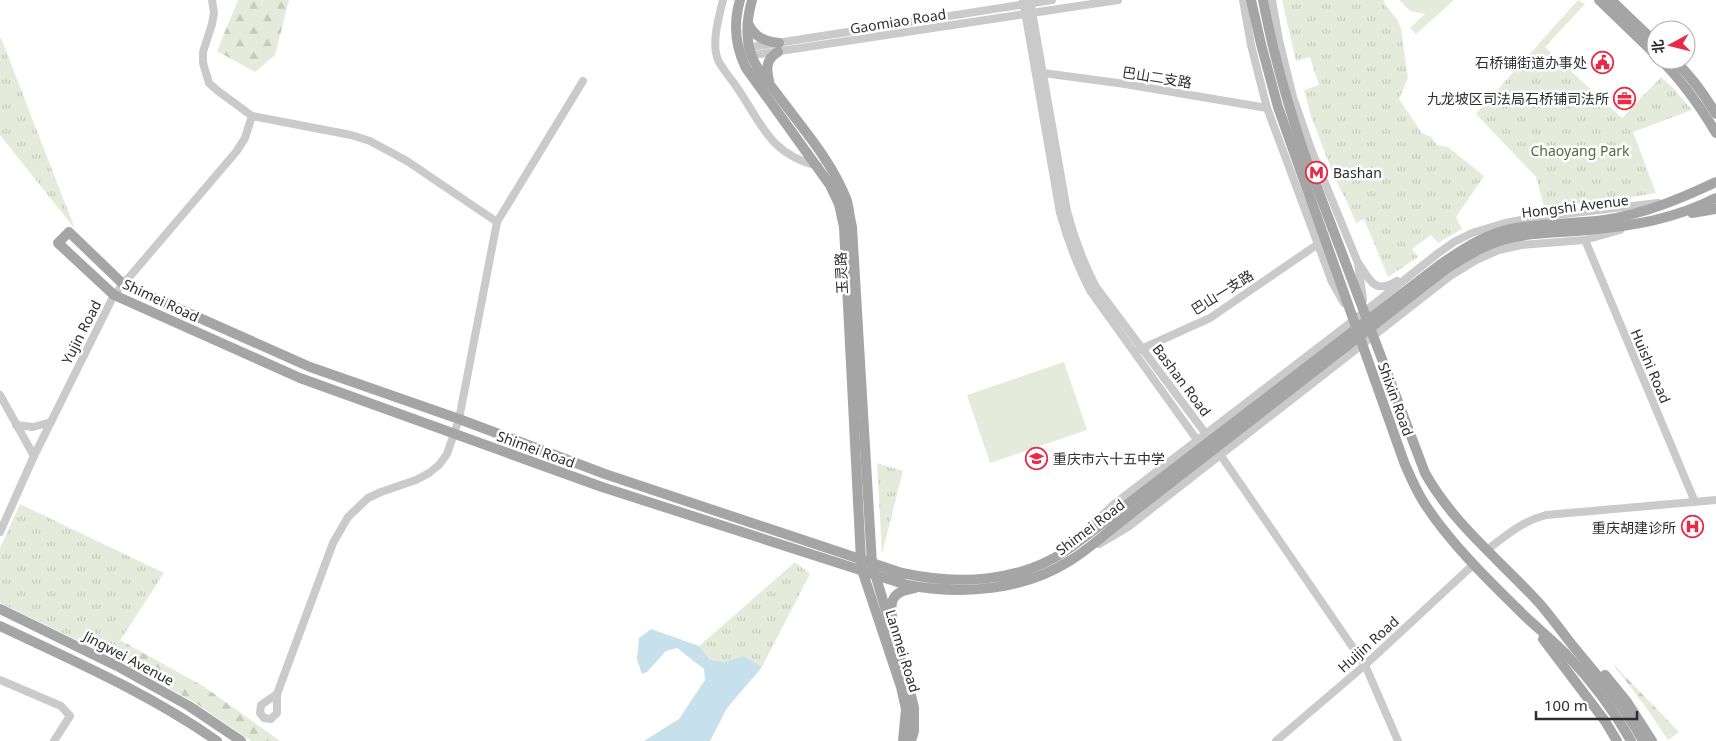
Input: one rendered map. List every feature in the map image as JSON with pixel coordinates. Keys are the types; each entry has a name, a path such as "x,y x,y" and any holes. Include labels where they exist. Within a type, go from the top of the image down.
{"main road":[{"name":"玉灵路","path":"740,0 735,24 739,53 746,68 818,166 830,185 848,227"},
{"name":"玉灵路","path":"752,0 748,23 750,51 756,66 814,144 839,183 847,202 859,438 862,565"},
{"name":"Shixin Road","path":"1251,0 1278,107 1412,480 1430,512 1474,564 1565,652 1586,676 1613,712 1631,741"},
{"name":"Shixin Road","path":"1263,0 1271,44 1286,100 1425,473 1456,518 1540,604 1605,685 1642,741"},
{"path":"1600,0 1646,45"},
{"path":"1611,0 1646,33"},
{"path":"1622,0 1630,17"},
{"path":"748,23 755,35 778,47 769,60 766,72 769,82"},
{"path":"1671,70 1700,106 1716,133"},
{"path":"1685,70 1716,114"},
{"name":"Hongshi Avenue","path":"1443,267 1469,245 1507,230 1531,226 1604,220 1639,212 1673,201 1716,182"},
{"name":"Hongshi Avenue","path":"1443,267 1488,245 1516,236 1636,225 1684,212 1716,198"},
{"path":"1654,221 1716,209"},
{"name":"Shimei Road","path":"1069,555 1009,575 981,579 942,580 921,578 872,564 862,565 602,487 300,378 114,295 58,243 69,232 123,284 310,367 862,565 874,575 922,588 968,590 991,588 1042,576 1443,267"},
{"name":"玉灵路","path":"859,438 874,575"},
{"name":"Lanmei Road","path":"862,565 901,687 906,709 903,741"},
{"name":"Lanmei Road","path":"874,575 910,687 914,708 914,730 911,741"},
{"path":"894,639 891,602 902,591 922,588"},
{"path":"1540,604 1596,662 1627,702 1652,741"},
{"name":"Jingwei Avenue","path":"0,609 125,670 189,706 241,741"},
{"path":"1528,618 1618,741"},
{"name":"Jingwei Avenue","path":"0,626 110,678 185,718 218,741"}],"street":[{"path":"212,0 214,13 203,52 205,73 209,83 218,91 252,116 351,135 370,141 407,162 497,222"},
{"path":"723,0 717,24 716,49 718,60 770,139 789,155 804,163 818,166"},
{"name":"Gaomiao Road","path":"778,47 1027,2 1052,0"},
{"name":"Gaomiao Road","path":"739,53 1029,14 1118,0"},
{"path":"1243,0 1251,45 1267,108 1332,282 1354,320"},
{"path":"1272,0 1279,40 1293,97 1311,149 1358,263 1371,283 1380,287 1389,285 1416,270"},
{"name":"Bashan Road","path":"1027,2 1060,213 1078,266 1091,292 1212,461"},
{"name":"Bashan Road","path":"1029,14 1043,73 1067,211 1074,239 1083,263 1096,287 1221,454 1365,665 1398,741"},
{"name":"巴山二支路","path":"1043,73 1125,84 1267,108"},
{"path":"277,694 334,543 348,517 368,498 429,474 447,454 459,419 497,222 582,81"},
{"name":"Yujin Road","path":"0,532 34,456 114,295 236,152 245,138 252,116"},
{"path":"1069,555 1113,505 1454,242 1472,233 1505,222 1673,201"},
{"path":"1069,555 1128,527 1373,335 1450,276 1476,260 1499,250 1521,245 1585,240 1636,225"},
{"name":"Huishi Road","path":"1585,240 1694,502"},
{"name":"巴山一支路","path":"1135,352 1210,318 1318,244"},
{"path":"1358,263 1364,312"},
{"path":"0,395 34,456"},
{"path":"16,425 33,427 51,422"},
{"path":"1487,550 1522,525 1546,515 1716,500"},
{"name":"Huijin Road","path":"1276,741 1365,665 1474,564"},
{"path":"0,680 62,706 70,716 54,741"}],"green space":[{"path":"238,0 289,0 275,55 255,72 217,51"},
{"path":"1282,0 1384,0 1385,5 1397,19 1401,28 1408,78 1399,99 1422,133 1431,137 1437,145 1448,147 1484,176 1456,217 1462,229 1438,243 1431,235 1412,249 1418,257 1388,277 1364,219 1356,223 1335,179 1311,116 1304,90 1319,85 1310,57 1296,61"},
{"path":"1399,0 1454,0 1416,34 1410,28 1425,14 1410,11"},
{"name":"Chaoyang Park","path":"1578,0 1585,4 1545,47 1622,118 1661,77 1692,110 1633,132 1656,193 1621,199 1544,207 1536,177 1476,114"},
{"path":"1,38 75,229 0,135"},
{"path":"1064,362 1087,430 990,463 967,395"},
{"path":"877,463 903,471 882,554"},
{"path":"20,504 164,573 110,656 0,603 0,548"},
{"path":"795,562 810,574 762,667 744,656 724,662 710,660 699,646"},
{"path":"120,640 203,686 280,741 251,741 194,702 110,656"},
{"path":"1613,664 1679,732 1668,740"}],"water":[{"path":"651,629 699,646 710,660 724,662 744,656 762,667 727,708 710,741 644,741 679,719 705,680 704,669 677,648 666,651 647,672 642,674 637,659 639,638"}],"place":[{"name":"石桥铺街道办事处","path":"1603,62"},
{"name":"九龙坡区司法局石桥铺司法所","path":"1625,98"},
{"name":"Bashan","path":"1317,172"},
{"name":"重庆市六十五中学","path":"1037,458"},
{"name":"重庆胡建诊所","path":"1692,527"}]}
